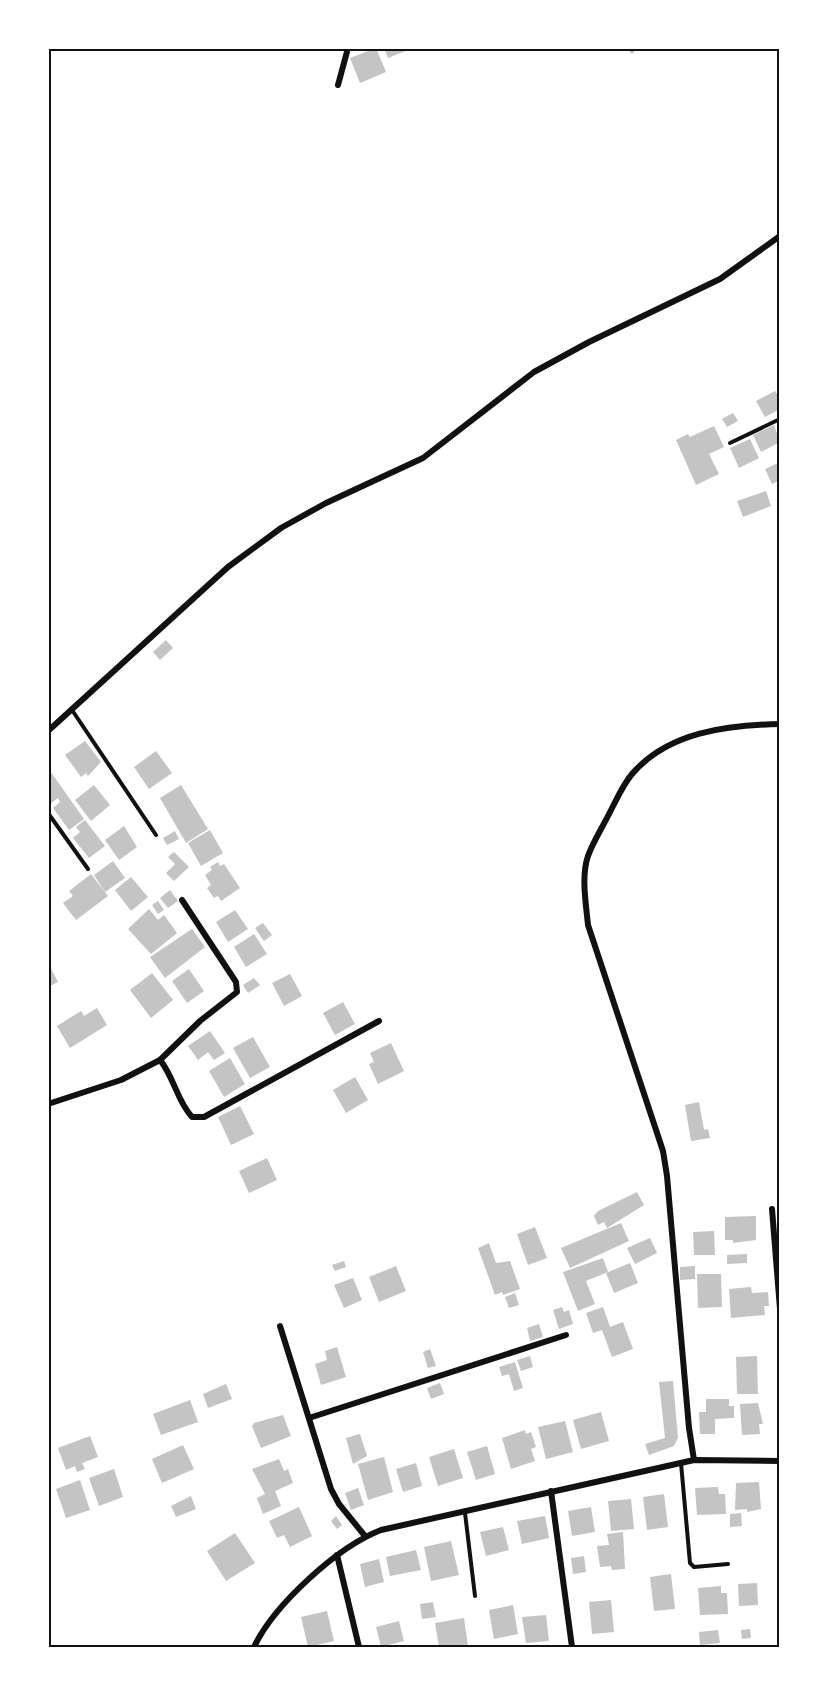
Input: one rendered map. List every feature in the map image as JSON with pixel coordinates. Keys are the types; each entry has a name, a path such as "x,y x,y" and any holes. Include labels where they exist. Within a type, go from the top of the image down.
{"street":[{"path":"338,85 348,48"},
{"path":"48,731 228,567 281,528 326,503 423,458 534,372 589,342 720,279 780,236"},
{"path":"694,1460 689,1428 667,1176 658,1132 588,925 585,893 587,857 622,789 645,761 668,746 708,731 725,727 780,724"},
{"path":"48,1104 121,1080 160,1060 200,1021 233,997 238,987 182,900"},
{"path":"160,1060 169,1071 185,1109 192,1117 204,1117 379,1021"},
{"path":"772,1209 780,1309"},
{"path":"280,1326 331,1489 339,1504 365,1536"},
{"path":"309,1418 566,1335"},
{"path":"254,1647 271,1617 337,1555 365,1536 381,1530 465,1513 681,1462 694,1460 780,1461"},
{"path":"551,1491 572,1647"},
{"path":"337,1555 359,1647"}],"lane":[{"path":"730,443 780,418"},
{"path":"72,710 156,835"},
{"path":"48,813 88,869"},
{"path":"681,1462 690,1563 694,1567 728,1564"},
{"path":"465,1513 475,1596"}],"building":[{"path":"376,48 386,72 360,83 350,58"},
{"path":"384,48 413,48 388,58"},
{"path":"626,48 638,48 632,54"},
{"path":"775,391 777,394 780,392 780,409 765,417 756,401"},
{"path":"733,413 738,421 727,427 722,419"},
{"path":"774,425 780,442 761,452 753,435"},
{"path":"714,426 724,447 709,454 719,474 696,485 676,440 688,434 690,437"},
{"path":"750,439 759,458 739,468 730,448"},
{"path":"780,462 780,480 772,484 765,469"},
{"path":"766,491 771,506 743,517 737,501"},
{"path":"166,640 173,648 160,660 153,652"},
{"path":"85,741 101,762 88,776 86,773 81,777 65,755"},
{"path":"156,751 172,773 149,789 134,767"},
{"path":"48,768 84,819 69,830 53,808 60,802 58,798 50,804 48,802"},
{"path":"94,785 110,805 91,821 75,800"},
{"path":"181,785 208,829 186,843 160,798"},
{"path":"85,820 105,846 89,858 73,838 80,832 76,827"},
{"path":"124,826 137,847 119,860 105,840"},
{"path":"210,830 223,853 201,866 188,843"},
{"path":"175,831 179,839 167,845 163,838"},
{"path":"174,852 189,867 174,881 166,873 175,864 168,857"},
{"path":"113,861 125,878 105,892 94,875"},
{"path":"218,862 220,866 224,864 240,888 221,901 218,896 214,898 207,888 211,885 205,875 212,870 210,867"},
{"path":"91,874 108,896 76,920 63,903 73,896 69,891"},
{"path":"131,877 148,897 131,911 115,890"},
{"path":"170,890 178,901 168,908 160,898"},
{"path":"158,901 164,910 158,914 152,905"},
{"path":"149,909 158,920 164,915 177,933 151,954 128,929"},
{"path":"235,910 248,929 228,942 216,922"},
{"path":"263,923 272,935 264,941 255,928"},
{"path":"192,929 205,947 165,978 150,957"},
{"path":"254,934 267,954 246,967 234,947"},
{"path":"48,963 58,982 48,987"},
{"path":"189,969 204,991 187,1003 172,981"},
{"path":"152,973 173,1000 151,1018 130,990"},
{"path":"290,974 302,996 284,1006 272,983"},
{"path":"254,978 260,985 248,993 243,985"},
{"path":"343,1002 355,1024 335,1035 323,1013"},
{"path":"97,1008 107,1025 70,1048 57,1026 81,1011 84,1016"},
{"path":"210,1031 225,1053 214,1060 208,1052 198,1060 188,1046"},
{"path":"253,1037 270,1067 250,1078 233,1048"},
{"path":"391,1043 404,1071 378,1084 369,1064 374,1062 370,1053"},
{"path":"230,1058 245,1084 224,1097 209,1071"},
{"path":"355,1077 368,1100 346,1113 333,1090"},
{"path":"699,1102 704,1130 708,1129 710,1138 691,1141 685,1105"},
{"path":"240,1106 254,1134 231,1145 218,1117"},
{"path":"267,1158 277,1180 249,1193 239,1171"},
{"path":"637,1192 644,1205 607,1228 604,1222 598,1225 594,1216 598,1211"},
{"path":"756,1216 756,1240 733,1243 733,1240 725,1240 725,1217"},
{"path":"621,1223 629,1241 570,1268 561,1248"},
{"path":"535,1227 547,1258 528,1265 517,1234"},
{"path":"714,1231 715,1255 694,1255 693,1232"},
{"path":"650,1238 657,1253 635,1264 627,1248"},
{"path":"489,1243 496,1263 510,1261 520,1289 503,1295 502,1292 495,1295 478,1248"},
{"path":"747,1254 747,1263 727,1264 727,1255"},
{"path":"603,1258 608,1272 586,1281 595,1304 578,1311 563,1272"},
{"path":"344,1261 346,1267 335,1271 332,1265"},
{"path":"630,1263 638,1283 614,1293 606,1273"},
{"path":"396,1266 406,1291 379,1302 369,1277"},
{"path":"695,1266 695,1279 680,1280 680,1267"},
{"path":"697,1274 721,1274 722,1307 698,1308"},
{"path":"353,1278 362,1300 344,1308 334,1285"},
{"path":"751,1287 752,1293 768,1292 769,1306 764,1306 765,1315 731,1318 729,1289"},
{"path":"515,1293 519,1305 509,1308 505,1297"},
{"path":"562,1307 564,1312 569,1310 573,1324 559,1329 553,1310"},
{"path":"603,1307 610,1327 623,1322 633,1349 612,1357 602,1330 593,1333 586,1313"},
{"path":"539,1324 543,1337 530,1341 527,1328"},
{"path":"337,1347 346,1377 321,1385 315,1364 327,1360 325,1351"},
{"path":"430,1349 436,1366 428,1368 423,1352"},
{"path":"530,1356 533,1367 521,1371 517,1360"},
{"path":"757,1356 758,1394 737,1394 736,1357"},
{"path":"515,1362 523,1388 514,1391 509,1374 502,1376 499,1367"},
{"path":"673,1381 678,1438 674,1446 649,1455 645,1444 665,1438 659,1382"},
{"path":"440,1383 444,1394 431,1399 427,1388"},
{"path":"226,1384 232,1399 208,1408 203,1394"},
{"path":"706,1399 729,1399 729,1406 734,1406 734,1418 715,1419 715,1434 700,1434 699,1412 706,1412"},
{"path":"190,1400 198,1422 161,1435 153,1414"},
{"path":"758,1403 763,1424 759,1424 760,1434 742,1435 740,1404"},
{"path":"601,1412 609,1441 581,1449 573,1420"},
{"path":"283,1415 291,1436 261,1448 252,1426 254,1423"},
{"path":"565,1421 573,1452 546,1459 538,1427"},
{"path":"525,1430 526,1434 531,1432 536,1447 531,1449 535,1461 511,1469 502,1438"},
{"path":"360,1434 367,1456 353,1464 346,1438"},
{"path":"90,1436 98,1457 82,1463 85,1469 77,1472 75,1466 66,1470 58,1448"},
{"path":"183,1445 194,1469 162,1483 152,1459"},
{"path":"487,1446 495,1474 476,1480 467,1452"},
{"path":"454,1449 463,1478 438,1486 429,1457"},
{"path":"384,1457 393,1492 368,1500 358,1464"},
{"path":"279,1459 284,1471 288,1469 293,1483 275,1491 281,1506 263,1514 257,1498 265,1494 252,1469"},
{"path":"416,1463 422,1486 403,1492 396,1469"},
{"path":"114,1469 123,1497 99,1506 89,1478"},
{"path":"80,1480 90,1510 66,1518 56,1489"},
{"path":"759,1482 761,1509 747,1512 747,1509 735,1510 736,1483"},
{"path":"718,1487 719,1494 725,1494 726,1514 697,1515 695,1488"},
{"path":"358,1488 364,1505 351,1510 345,1493"},
{"path":"664,1494 668,1527 647,1530 643,1497"},
{"path":"191,1496 196,1509 176,1517 171,1506"},
{"path":"631,1499 634,1529 611,1531 608,1501"},
{"path":"299,1507 312,1536 290,1547 284,1535 277,1538 269,1521"},
{"path":"591,1507 595,1532 572,1536 568,1511"},
{"path":"741,1513 742,1526 730,1527 730,1514"},
{"path":"336,1516 342,1525 337,1529 331,1521"},
{"path":"545,1516 549,1538 522,1544 517,1521"},
{"path":"503,1527 509,1550 486,1556 480,1532"},
{"path":"623,1532 625,1569 612,1570 611,1566 600,1567 597,1546 609,1545 607,1534"},
{"path":"235,1533 255,1563 226,1581 207,1551"},
{"path":"451,1541 459,1575 431,1581 424,1547"},
{"path":"416,1550 421,1570 390,1576 386,1557"},
{"path":"584,1556 586,1572 573,1574 571,1558"},
{"path":"379,1559 384,1582 365,1587 360,1564"},
{"path":"671,1574 675,1609 654,1611 650,1577"},
{"path":"757,1583 758,1605 739,1606 738,1584"},
{"path":"721,1586 721,1593 727,1593 728,1614 700,1615 698,1588"},
{"path":"611,1600 614,1632 592,1634 589,1602"},
{"path":"433,1602 436,1617 422,1619 420,1604"},
{"path":"513,1605 518,1634 494,1639 489,1610"},
{"path":"327,1611 334,1641 308,1647 301,1617"},
{"path":"546,1615 549,1641 526,1643 522,1617"},
{"path":"464,1618 468,1646 439,1647 435,1623"},
{"path":"399,1621 404,1641 381,1647 376,1627"},
{"path":"750,1629 751,1638 742,1639 741,1630"},
{"path":"718,1630 720,1643 700,1645 699,1632"}]}
